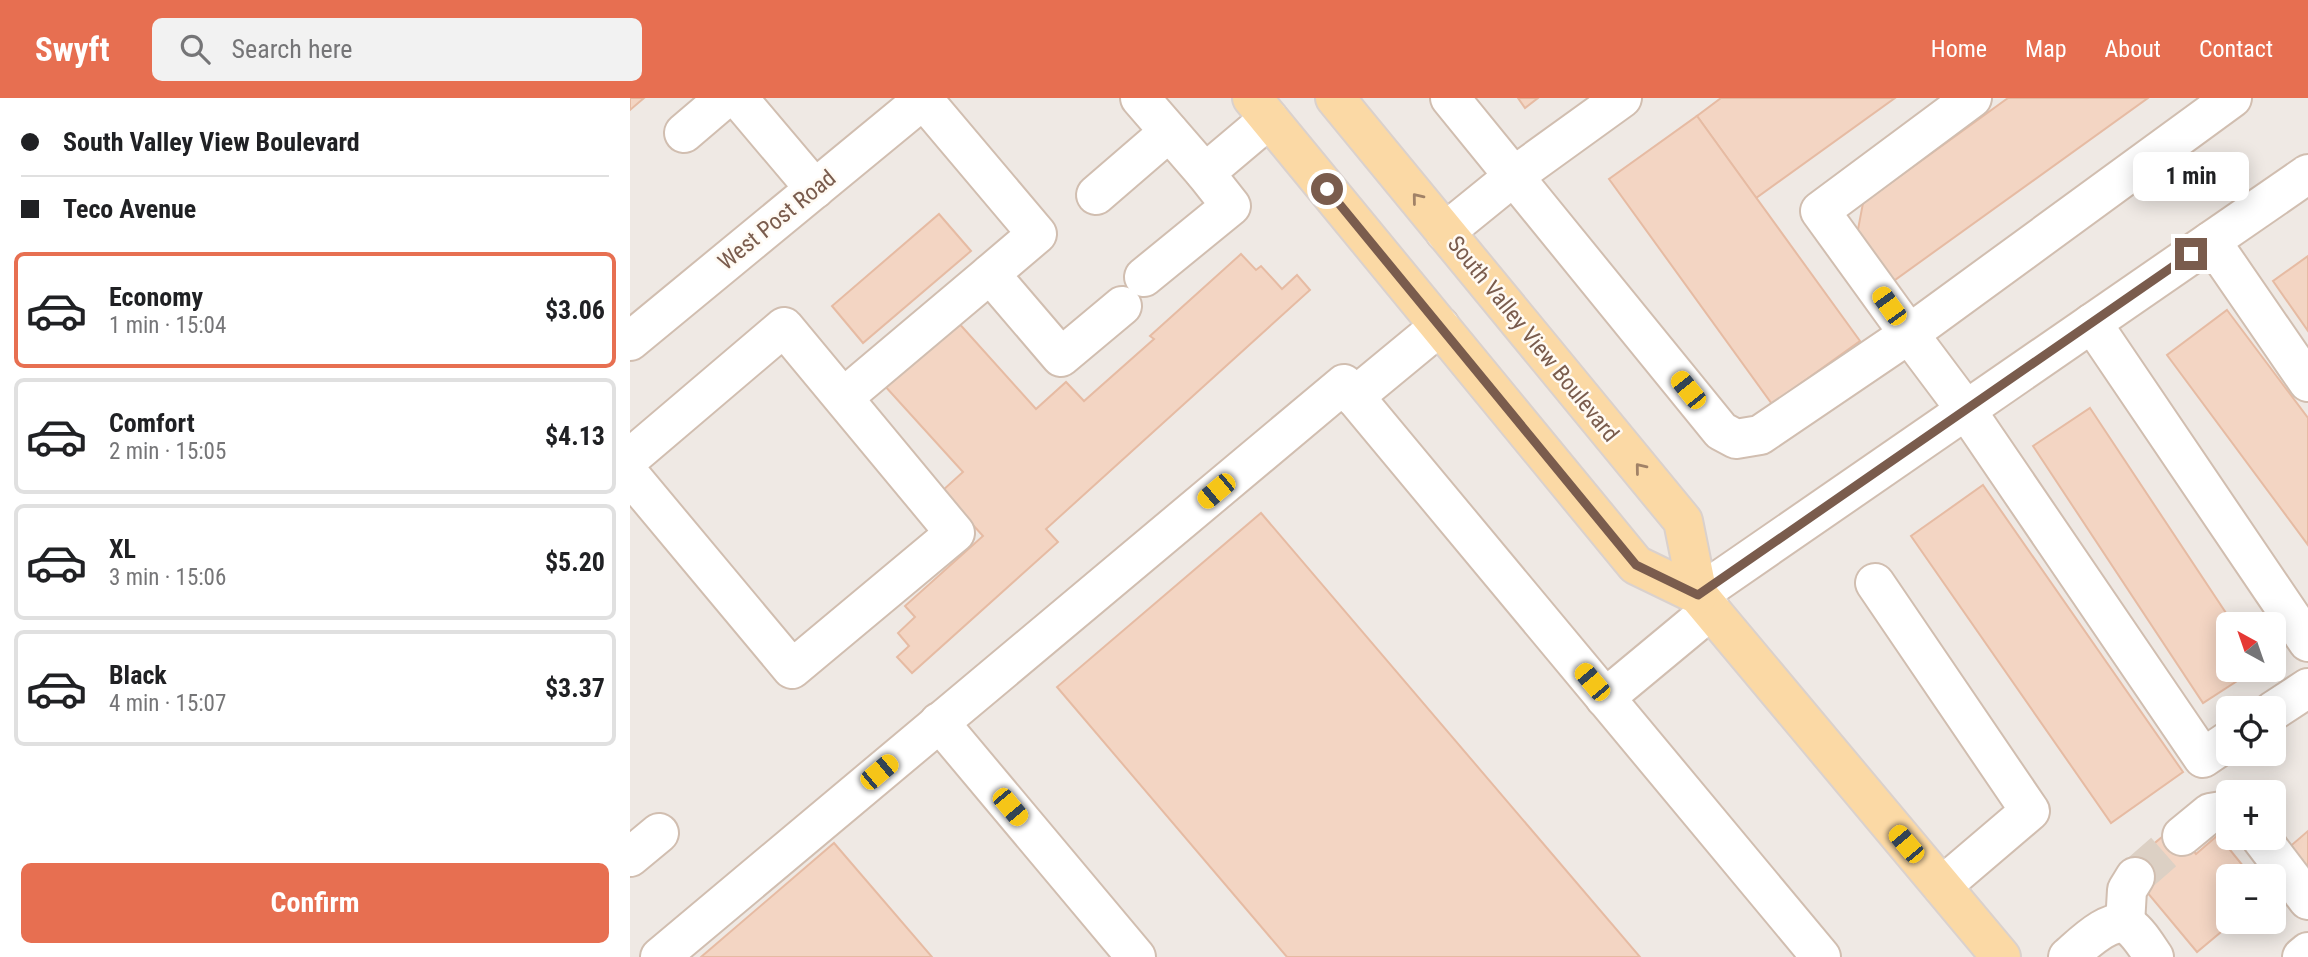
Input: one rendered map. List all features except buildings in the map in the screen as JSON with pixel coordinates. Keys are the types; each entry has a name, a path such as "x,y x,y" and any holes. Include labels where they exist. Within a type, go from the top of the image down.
{"main road":[{"name":"South Valley View Boulevard","path":"1335,98 1683,521 1704,603"},
{"name":"South Valley View Boulevard","path":"1260,108 1636,565 1704,603 2001,957"}],"street":[{"path":"684,133 725,98"},
{"path":"738,98 815,189"},
{"path":"990,274 1061,357 1231,206 1140,98"},
{"path":"1450,98 1721,431 1736,439 1760,435 1909,334 2232,98"},
{"path":"1445,232 1514,176 1622,98"},
{"path":"1972,98 1820,211 1966,410 2203,758 2216,749"},
{"path":"844,397 1037,234 924,99"},
{"name":"West Post Road","path":"630,341 924,99"},
{"path":"1205,173 1260,108"},
{"path":"1096,195 1169,132"},
{"path":"1605,698 1704,603 1966,410 2308,174"},
{"path":"2211,241 2308,382"},
{"path":"2092,323 2308,642"},
{"path":"1354,397 1440,326"},
{"path":"630,458 784,327 955,533 792,669 630,475"},
{"path":"660,957 1344,384 1821,957"},
{"path":"1875,583 2030,811 1942,886"},
{"path":"2286,702 2308,688"},
{"path":"939,722 1136,957"},
{"path":"2182,836 2210,813 2216,812"},
{"path":"630,857 659,833"},
{"path":"2270,850 2308,900"},
{"path":"2125,924 2127,890 2135,877"},
{"path":"2068,957 2108,925 2125,924 2154,957"},
{"path":"2302,957 2308,952"}],"shaded area":[{"path":"630,98 2308,98 2308,957 630,957"}],"tunnel":[{"path":"2135,877 2182,836"}],"route":[{"path":"1327,189 1636,565 1698,595 2191,254"}]}
